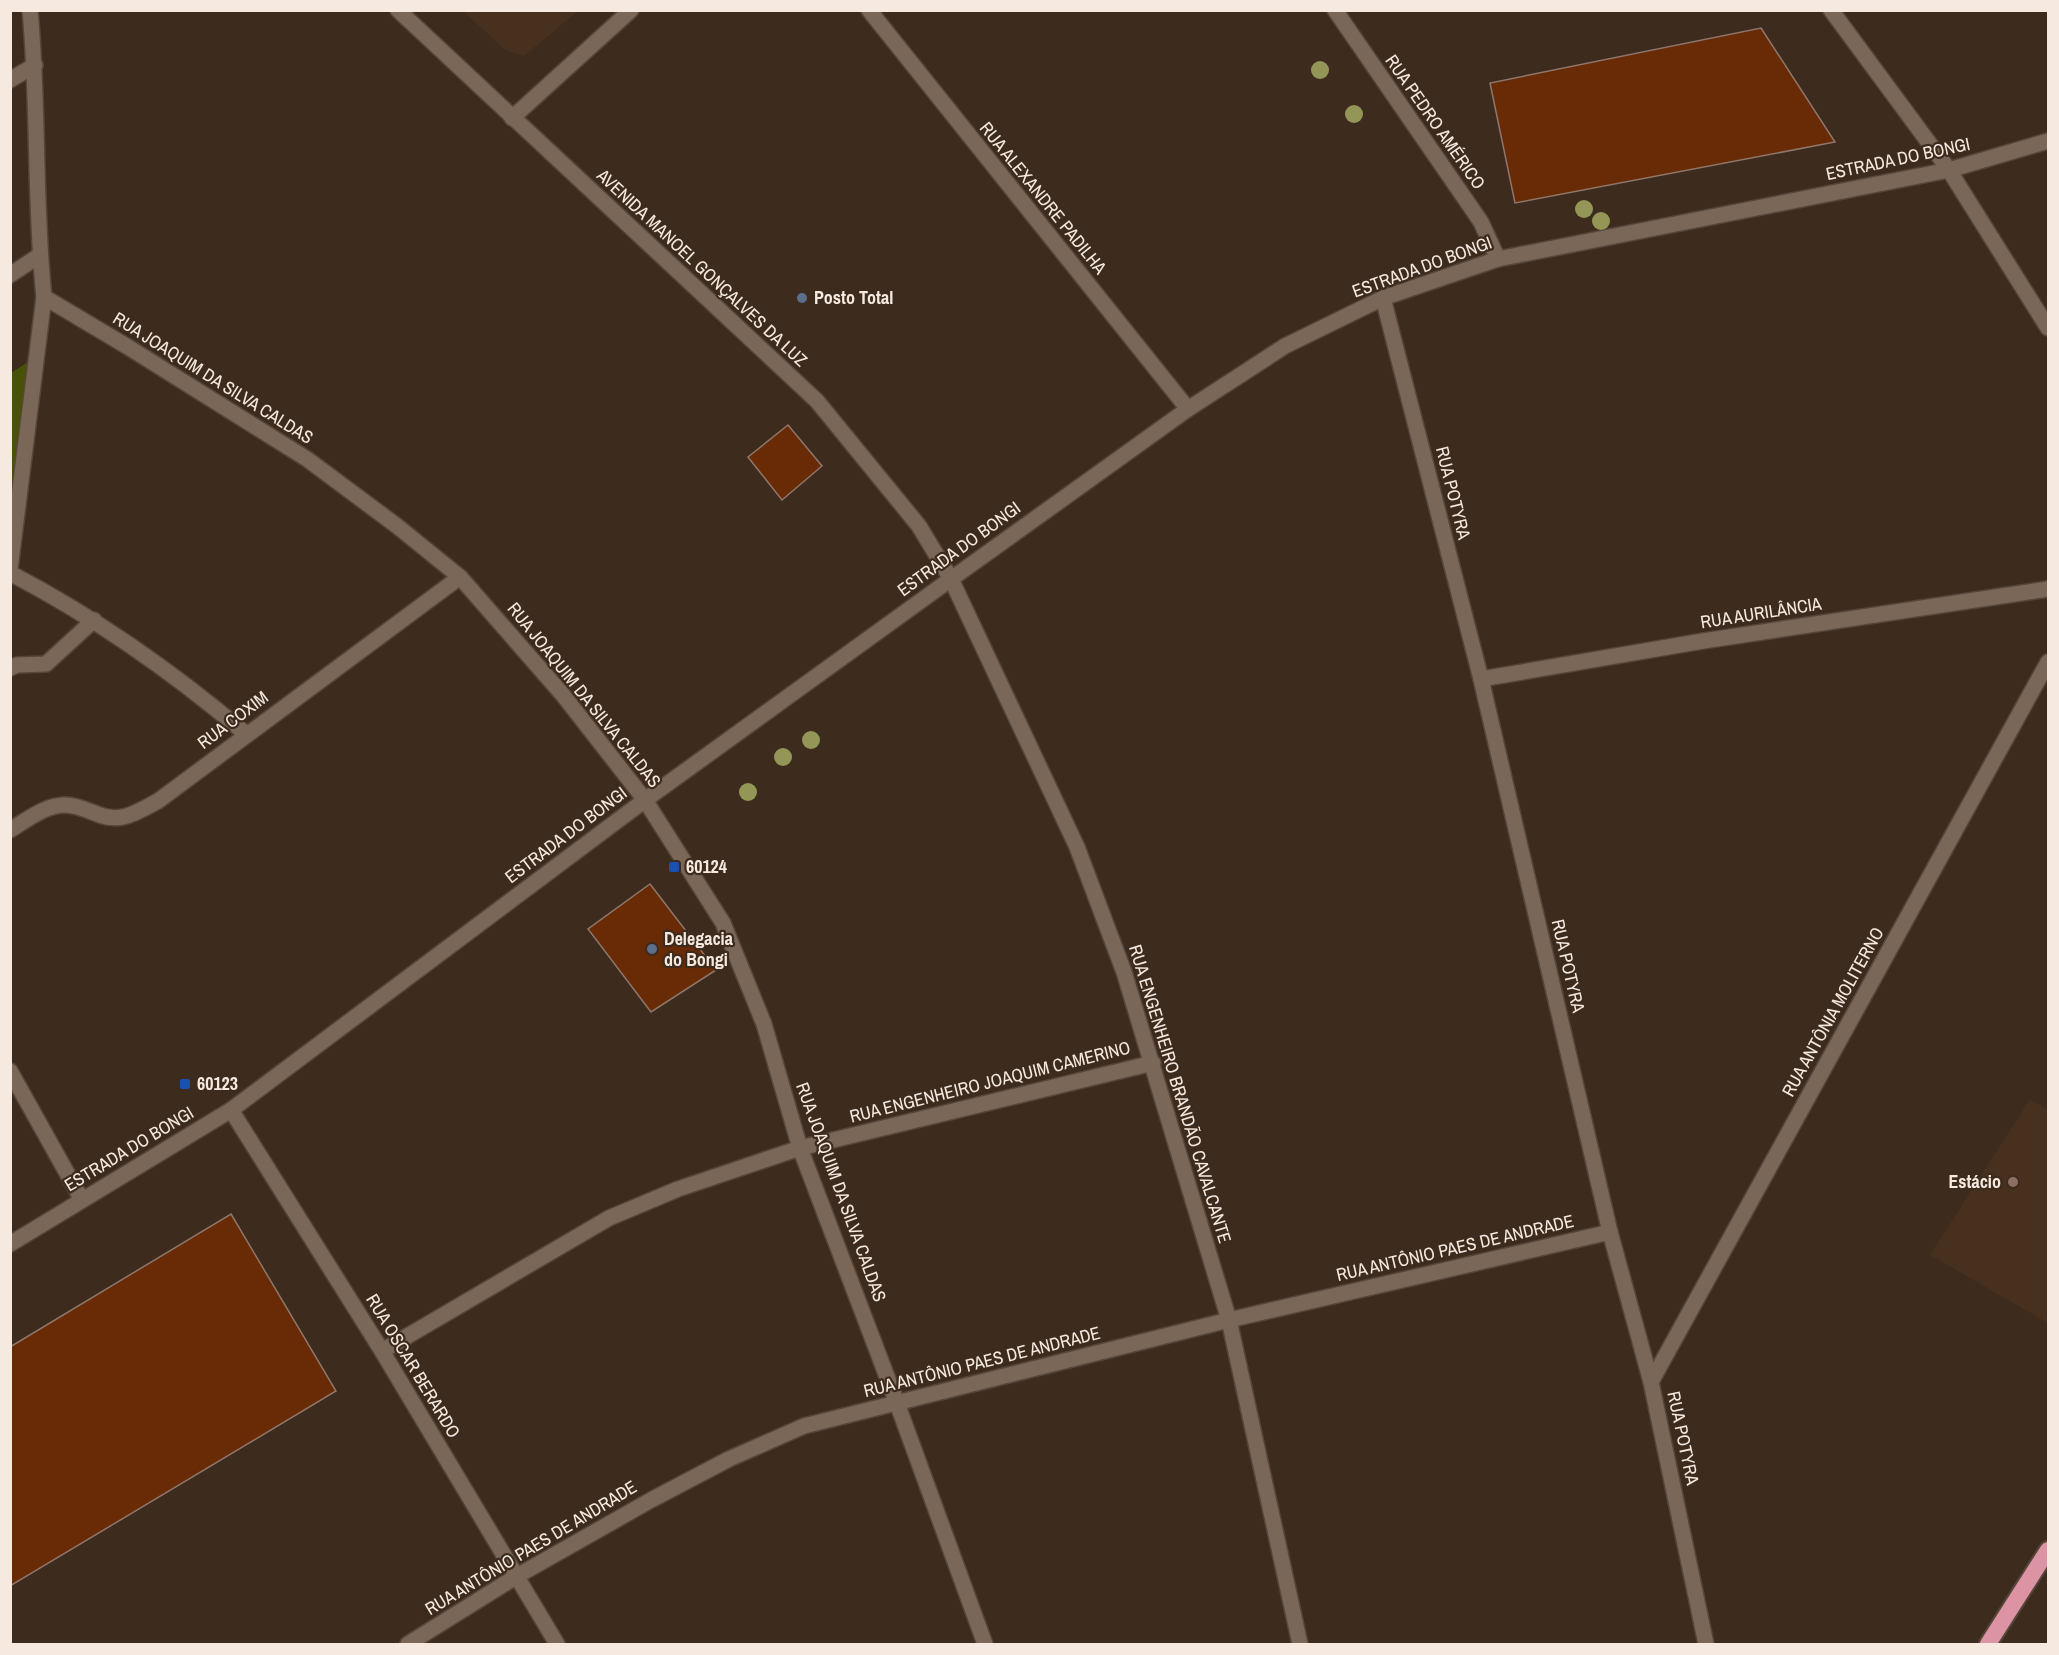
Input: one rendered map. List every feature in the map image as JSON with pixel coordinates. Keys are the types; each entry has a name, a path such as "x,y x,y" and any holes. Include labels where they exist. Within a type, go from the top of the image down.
{"highway":[{"path":"1988,1644 2049,1550"}],"street":[{"path":"10,569 44,297 39,255 34,64 30,10"},
{"name":"AVENIDA MANOEL GONÇALVES DA LUZ","path":"398,10 817,401 919,526 951,579"},
{"path":"512,118 631,10"},
{"name":"RUA ALEXANDRE PADILHA","path":"868,10 1188,409"},
{"name":"RUA PEDRO AMÉRICO","path":"1335,10 1481,222 1498,259"},
{"path":"1831,10 1949,170 2049,328"},
{"path":"10,80 34,64"},
{"name":"ESTRADA DO BONGI","path":"10,1244 231,1110 645,800 1188,409 1285,346 1383,298 1498,259 1949,170 2049,141"},
{"path":"10,275 39,255"},
{"name":"RUA JOAQUIM DA SILVA CALDAS","path":"44,297 307,459 397,525 460,577 563,695 645,800 723,923 764,1024 800,1148 985,1644"},
{"name":"RUA POTYRA","path":"1383,298 1481,679 1610,1232 1651,1382 1706,1644"},
{"path":"10,573 94,620 195,692 246,734"},
{"name":"RUA COXIM","path":"10,831 38,813 65,805 115,819 129,816 158,801 460,577"},
{"name":"RUA ENGENHEIRO BRANDÃO CAVALCANTE","path":"951,579 1077,847 1124,972 1229,1320 1300,1644"},
{"name":"RUA AURILÂNCIA","path":"1481,679 1714,640 2049,589"},
{"path":"10,668 16,665 46,664 94,620"},
{"name":"RUA ANTÔNIA MOLITERNO","path":"1651,1382 2049,662"},
{"name":"RUA ENGENHEIRO JOAQUIM CAMERINO","path":"382,1351 609,1218 678,1189 800,1148 1153,1063"},
{"path":"10,1071 82,1200"},
{"name":"RUA OSCAR BERARDO","path":"231,1110 382,1351 557,1644"},
{"name":"RUA ANTÔNIO PAES DE ANDRADE","path":"408,1644 517,1576 651,1500 729,1459 804,1426 1229,1320 1610,1232"}],"shaded area":[{"path":"463,11 578,11 524,56 505,50"},
{"name":"Estácio","path":"2030,1099 2048,1110 2048,1323 1930,1255"}],"green space":[{"path":"28,362 11,538 11,373"}],"building":[{"path":"1761,28 1835,142 1515,203 1490,83"},
{"path":"788,425 822,466 782,500 748,457"},
{"name":"Delegacia do Bongi","path":"650,884 716,970 651,1012 588,929"},
{"path":"231,1214 336,1391 10,1586 10,1347"}],"place":[{"name":"Posto Total","path":"802,298"},
{"name":"60124","path":"674,867"},
{"name":"Delegacia do Bongi","path":"652,949"},
{"name":"60123","path":"185,1084"},
{"name":"Estácio","path":"2013,1182"}]}
